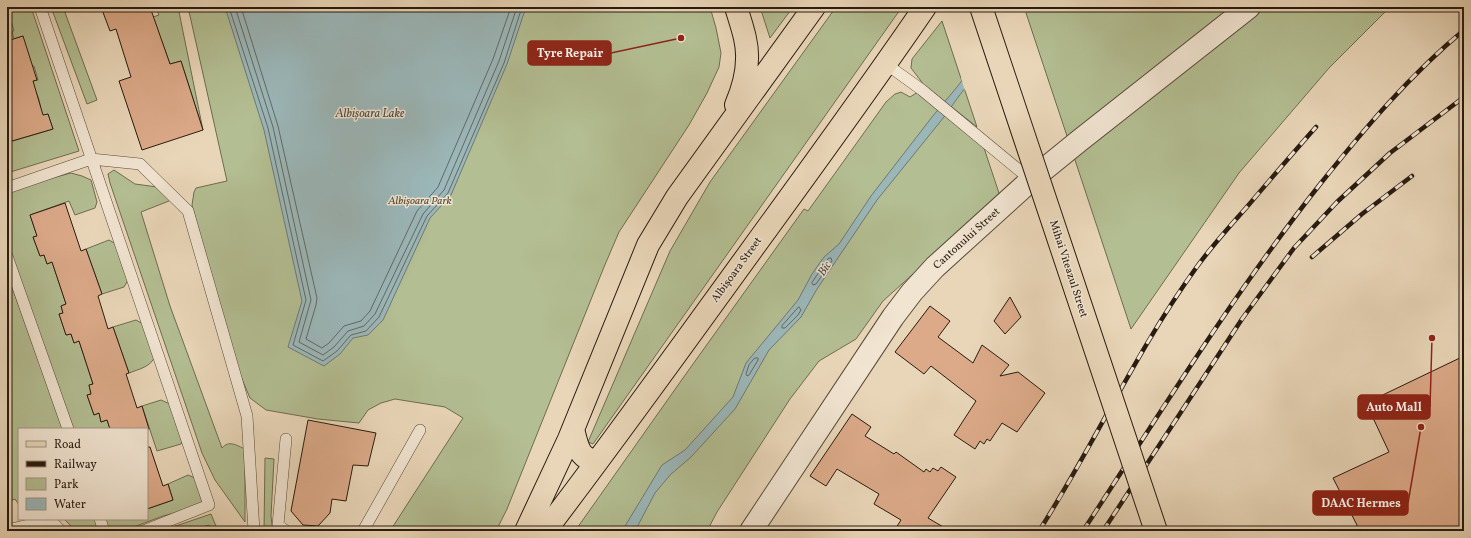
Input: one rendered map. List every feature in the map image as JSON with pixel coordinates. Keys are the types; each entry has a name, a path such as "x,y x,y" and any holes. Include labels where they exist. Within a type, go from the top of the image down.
{"main road":[{"path":"730,121 742,90 748,60 744,31 736,7"},
{"path":"526,531 573,428 648,245 677,197 730,121 814,7"},
{"name":"Albișoara Street","path":"545,531 886,64 925,7"},
{"name":"Mihai Viteazul Street","path":"981,7 1156,531"},
{"path":"573,428 582,455 586,459 598,460"}],"street":[{"name":"Cantonului Street","path":"751,531 877,340 912,292 936,267 1031,180 1249,7"}],"lane":[{"path":"40,7 209,505 143,531"},
{"path":"886,64 922,90 1031,180"},
{"path":"7,188 91,159 140,164 188,211 247,416 254,531"},
{"path":"7,256 68,428"},
{"path":"363,531 420,430"},
{"path":"286,439 278,525 286,531"},
{"path":"100,520 104,531"},
{"path":"7,530 41,522 54,524 61,531"}],"green space":[{"path":"7,7 31,7 79,151 7,173 7,123 13,141 53,129 48,114 41,116 35,89 29,82 38,80 34,66 29,67 23,36 14,39 12,31 14,31"},
{"path":"51,7 63,7 97,100 87,104"},
{"path":"156,7 178,7 203,130 181,61 170,64 153,17 159,15"},
{"name":"Albișoara Park","path":"188,7 710,7 721,53 719,67 707,93 689,125 619,232 507,509 496,531 390,531 463,418 445,407 395,399 381,403 368,410 359,423 318,419 266,410 250,398 231,353 192,205 196,188 227,181"},
{"path":"760,7 793,7 770,38"},
{"path":"836,7 902,7 593,444 588,442 670,251 710,182"},
{"path":"1024,7 1235,7 1068,139"},
{"path":"1263,7 1390,7 1329,68 1239,173 1131,329 1074,157"},
{"path":"942,21 977,127 924,85 911,68 912,59"},
{"path":"901,92 910,97 918,92 983,145 1000,196 883,301 856,339 819,361 790,399 717,512 707,531 575,531 804,209 808,211 886,102 895,94"},
{"path":"114,170 135,184 157,187 171,198 169,201 141,212 170,306 222,448 227,444 230,444 245,449 245,522 215,480 202,453 110,183 108,174"},
{"path":"71,173 91,180 97,202 95,208 75,215 69,201 30,215 37,236 33,237 40,256 44,255 47,264 52,262 66,304 61,306 63,313 59,314 66,335 71,334 74,343 79,341 93,384 89,385 91,394 87,395 94,415 99,413 101,422 107,420 110,428 72,428 7,247 7,190"},
{"path":"109,240 116,244 128,280 124,287 102,294 86,249"},
{"path":"7,273 63,428 18,428 18,504 15,499 7,502"},
{"path":"136,320 143,324 155,356 148,365 129,373 113,327"},
{"path":"161,400 170,404 183,438 181,444 157,451 142,406"},
{"path":"265,458 274,459 271,516 272,525 275,531 264,531"},
{"path":"188,475 195,478 203,500 197,507 163,516 123,531 108,531 105,520 148,520 148,509 173,500 168,484"},
{"path":"211,514 218,531 212,531 209,525 190,531 161,531"},
{"path":"65,520 95,520 99,531 73,531 71,526"}],"water":[{"name":"Albișoara Lake","path":"225,7 526,7 507,64 451,195 430,218 383,320 368,335 353,338 340,354 324,366 288,347 302,301 264,130"},
{"name":"Bîc","path":"1019,7 1027,7 944,117 877,200 817,289 801,317 769,350 735,409 691,457 670,475 655,493 635,531 622,531 662,465 685,450 733,397 746,363 798,300 812,274 824,257 839,244 871,196"}],"pier":[{"path":"1017,7 1024,7 1026,12 965,91 961,78"}],"building":[{"path":"101,7 150,7 170,64 181,61 203,130 142,150 119,81 131,77 116,29 110,31"},
{"path":"23,36 37,80 33,81 43,115 48,114 53,129 12,141 7,123 7,41"},
{"path":"65,203 81,251 86,249 102,294 98,296 108,329 113,327 129,373 126,374 137,408 142,406 149,429 110,428 107,420 101,422 99,413 94,415 87,395 91,394 89,385 93,384 79,341 74,343 71,334 66,335 59,314 63,313 61,306 66,304 52,262 47,264 44,255 40,256 33,237 37,236 30,215"},
{"path":"1010,297 1021,317 1005,334 994,321"},
{"path":"930,306 950,321 938,337 973,363 982,345 1009,365 1000,376 1018,372 1045,393 1017,432 1002,423 990,441 987,439 984,444 980,441 975,449 954,435 976,401 931,366 924,374 895,352"},
{"path":"1464,356 1464,531 1360,531 1333,478 1389,452 1366,403"},
{"path":"852,414 871,427 865,436 894,454 896,452 924,472 926,469 930,472 933,468 938,471 941,467 956,477 928,518 950,531 894,531 901,520 874,504 879,494 837,469 826,486 810,476"},
{"path":"308,420 376,433 368,466 353,465 346,501 332,499 330,513 318,526 303,525 291,511"},
{"path":"148,447 150,447 163,486 168,484 173,500 148,509"}],"railway":[{"path":"1083,531 1198,354 1289,225 1371,122 1425,65 1464,30"},
{"path":"1103,531 1242,319 1294,248 1337,202 1390,153 1464,97"},
{"path":"1039,531 1134,365 1174,300 1214,245 1316,127"},
{"path":"1312,257 1362,214 1412,176"}],"place":[{"name":"Tyre Repair","path":"681,38"},
{"name":"Auto Mall","path":"1432,338"},
{"name":"DAAC Hermes","path":"1421,427"}]}
